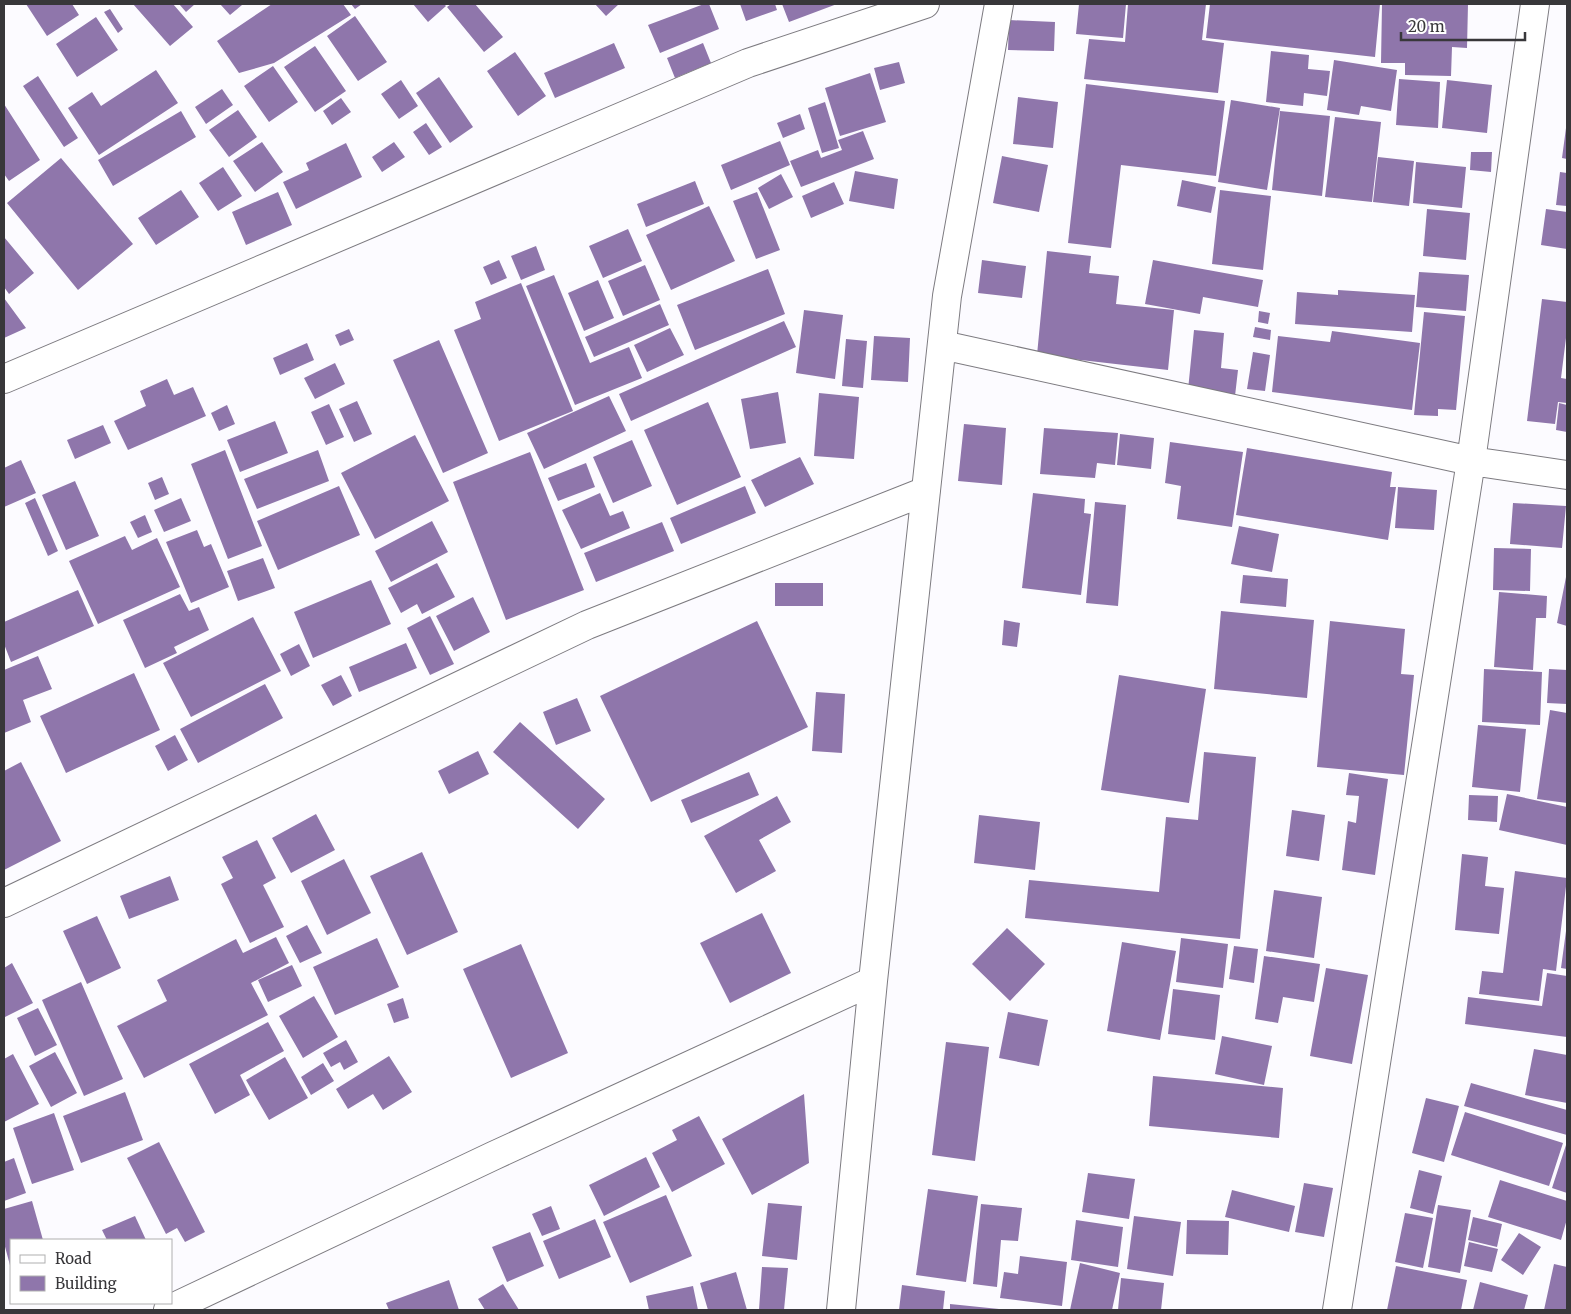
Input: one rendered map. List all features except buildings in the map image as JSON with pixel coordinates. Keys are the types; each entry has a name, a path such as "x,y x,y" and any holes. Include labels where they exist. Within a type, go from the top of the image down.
{"street":[{"path":"4,379 748,63 925,4"},
{"path":"841,1310 873,981 947,296 999,4"},
{"path":"1337,1310 1471,461 1535,4"},
{"path":"942,345 1471,461 1567,475"},
{"path":"4,903 587,625 926,492"},
{"path":"168,1310 484,1160 873,981"}]}
